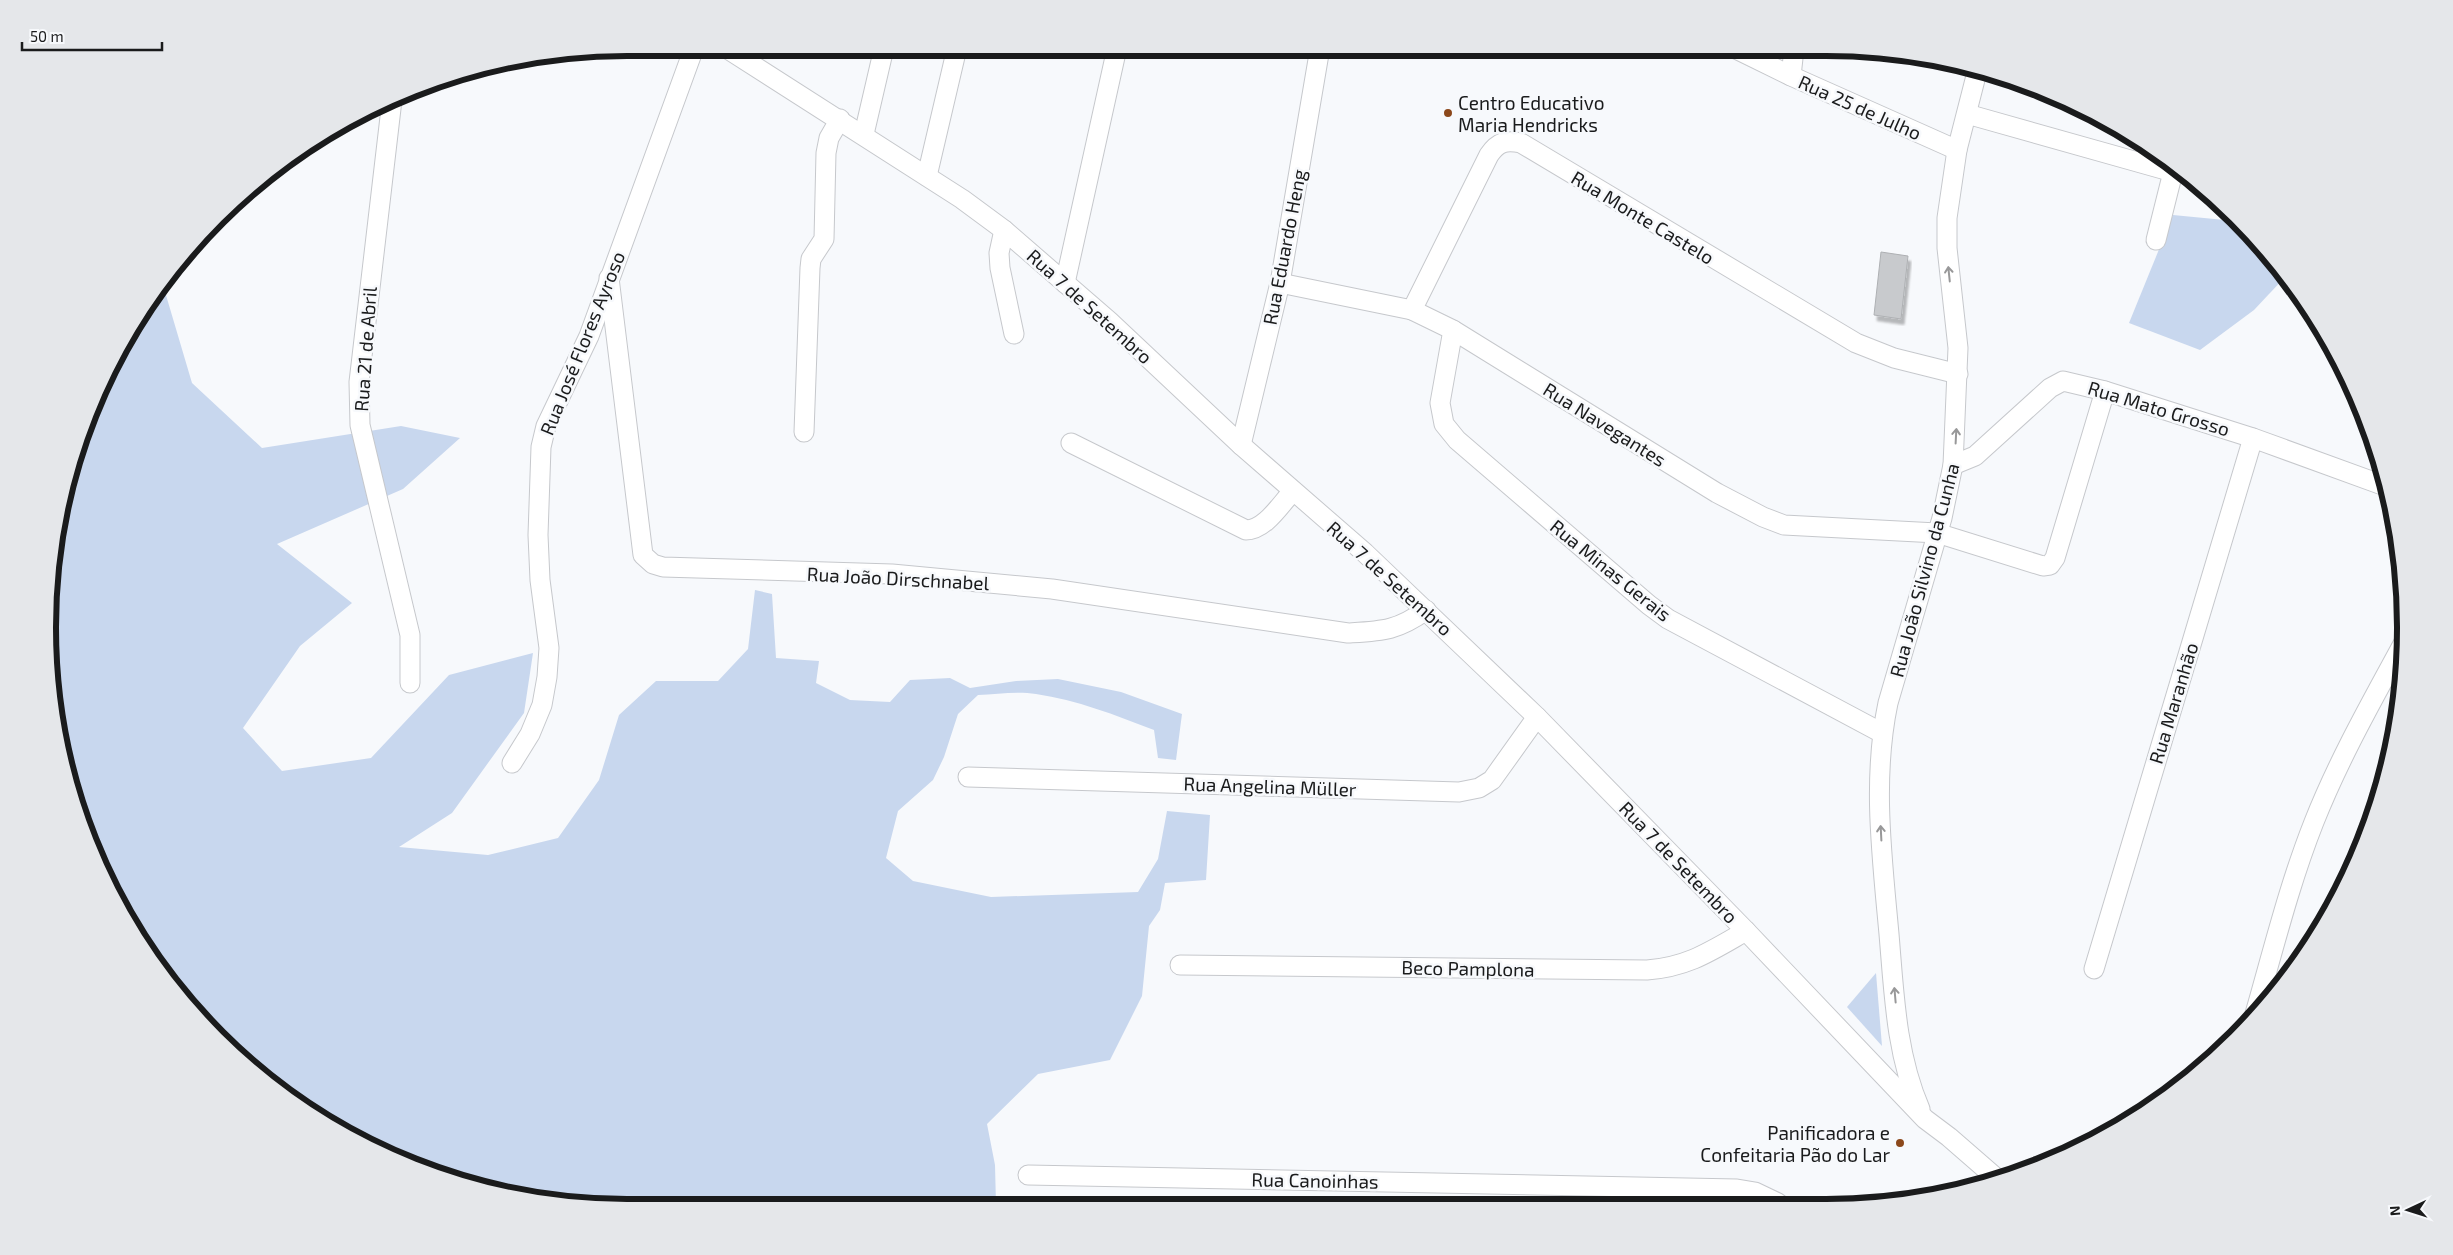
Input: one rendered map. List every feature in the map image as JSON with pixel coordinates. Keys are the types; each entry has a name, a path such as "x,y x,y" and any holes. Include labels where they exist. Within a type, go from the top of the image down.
{"street":[{"name":"Rua José Flores Ayroso","path":"512,763 530,734 542,705 547,677 549,648 540,580 538,535 541,447 546,426 589,336 691,56"},
{"name":"Rua 7 de Setembro","path":"741,56 928,176 1004,230 1109,321 1241,445 1365,553 1537,717 1746,931 1925,1119 1991,1174"},
{"path":"864,134 882,56"},
{"path":"928,176 955,56"},
{"path":"1065,283 1115,56"},
{"name":"Rua Eduardo Heng","path":"1241,445 1280,283 1319,56"},
{"name":"Rua 25 de Julho","path":"1750,56 1957,150"},
{"path":"1791,76 1793,56"},
{"name":"Rua João Silvino da Cunha","path":"1925,1119 1906,1071 1900,1044 1880,821 1879,769 1882,733 1888,703 1937,533 1953,465 1958,374 1955,321 1947,248 1950,184 1976,77"},
{"name":"Rua 21 de Abril","path":"391,108 359,382 360,425 410,635 410,683"},
{"path":"1966,114 2159,164"},
{"path":"804,432 811,259 824,239 826,153 829,138 840,119"},
{"name":"Rua Monte Castelo","path":"1412,310 1489,155 1496,145 1508,140 1521,143 1856,343 1894,358 1958,374"},
{"path":"2156,240 2173,174"},
{"path":"1004,230 999,253 1000,268 1014,334"},
{"name":"Rua João Dirschnabel","path":"609,278 643,555 653,564 663,566 892,574 1052,589 1348,633 1382,631 1406,624 1426,610"},
{"name":"Rua Navegantes","path":"1280,283 1412,310 1453,330 1717,492 1763,517 1784,525 1804,528 1937,533 2043,566 2050,565 2055,558 2105,391"},
{"name":"Rua Minas Gerais","path":"1453,330 1440,402 1444,424 1457,440 1648,605 1668,619 1882,733"},
{"name":"Rua Mato Grosso","path":"1953,465 1974,456 2055,384 2063,381 2072,381 2253,438 2378,483"},
{"name":"Rua Maranhão","path":"2094,969 2253,438"},
{"path":"1071,443 1246,530 1254,530 1261,525 1293,492"},
{"path":"2259,999 2292,882 2314,822 2367,707 2396,656"},
{"name":"Rua Angelina Müller","path":"968,777 1459,792 1479,788 1492,780 1537,717"},
{"name":"Beco Pamplona","path":"1180,965 1671,969 1692,961 1746,931"},
{"path":"1872,1064 1887,1056 1900,1044"},
{"name":"Rua Canoinhas","path":"1028,1175 1736,1189 1756,1192 1770,1199"}],"shaded area":[{"path":"2173,215 2225,220 2255,251 2280,282 2254,310 2200,350 2129,323"},
{"path":"165,293 192,383 262,448 401,426 460,438 403,489 277,544 352,603 300,646 243,728 282,771 371,758 449,675 533,653 524,713 452,813 399,847 488,855 558,838 599,780 619,715 656,681 718,681 748,649 755,590 772,594 776,658 819,661 816,683 850,700 890,702 910,680 950,678 970,688 1016,681 1058,679 1121,692 1182,714 1176,760 1158,758 1154,730 1096,709 1066,700 1029,693 978,695 958,714 944,757 933,780 898,811 886,858 913,881 991,897 1138,892 1158,859 1167,811 1210,815 1206,880 1165,883 1160,910 1149,926 1142,996 1110,1060 1038,1074 987,1124 995,1165 996,1199 628,1199 590,1198 516,1188 444,1168 409,1155 375,1140 342,1122 280,1081 251,1057 198,1004 174,975 133,913 115,880 100,846 87,811 67,739 57,665 57,590 67,516 76,480 100,409 115,375 133,342"},
{"path":"1876,973 1882,1046 1847,1007"}],"building":[{"path":"1881,252 1908,256 1901,319 1874,315"}],"place":[{"name":"Centro Educativo Maria Hendricks","path":"1448,113"},
{"name":"Panificadora e Confeitaria Pão do Lar","path":"1900,1143"}]}
